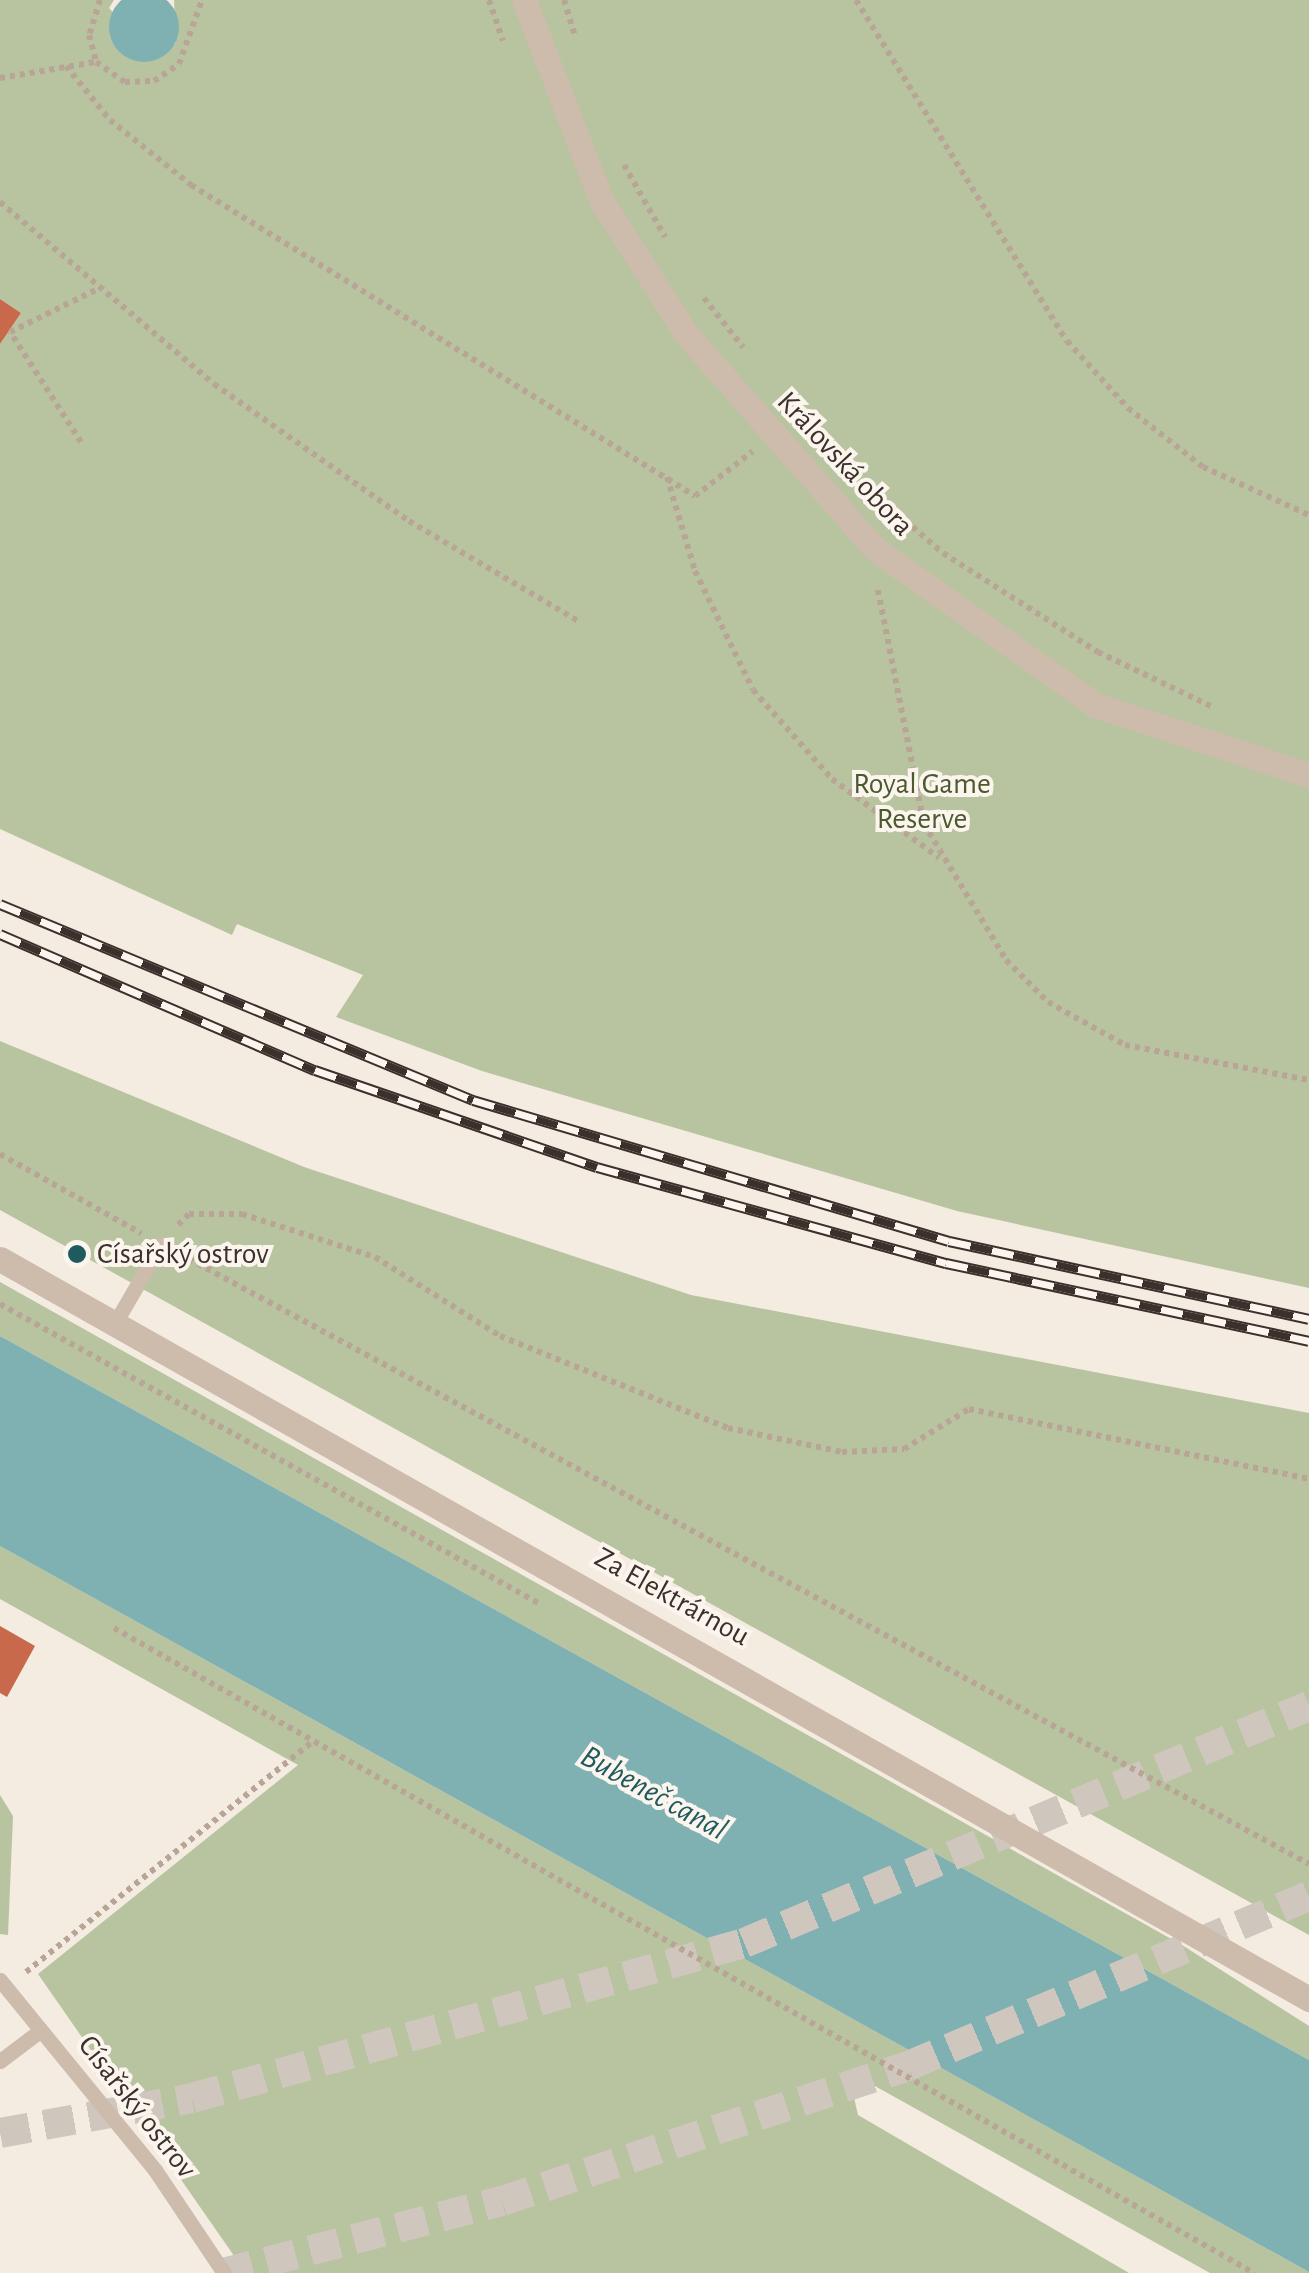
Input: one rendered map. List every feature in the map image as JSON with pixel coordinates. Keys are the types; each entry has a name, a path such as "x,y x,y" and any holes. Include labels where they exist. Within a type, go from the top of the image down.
{"street":[{"name":"Královská obora","path":"524,0 601,200 687,336 876,549 1096,705 1309,775"},
{"name":"Za Elektrárnou","path":"0,1259 1309,1998"}],"lane":[{"path":"115,1323 160,1244"},
{"name":"Císařský ostrov","path":"3,1984 224,2273"},
{"path":"0,2061 41,2030"}],"path":[{"path":"100,0 88,35 96,62 124,82 154,81 179,64 202,0"},
{"path":"564,0 580,53"},
{"path":"856,0 1067,341 1128,408 1203,467 1309,515"},
{"path":"0,78 96,62"},
{"path":"66,66 110,120 191,185 695,496 772,436"},
{"path":"620,158 675,253"},
{"path":"0,202 214,384 392,510 578,621"},
{"path":"693,285 748,353"},
{"path":"81,442 10,332 100,288"},
{"path":"666,476 695,571 753,690 832,780 939,858"},
{"path":"858,481 943,553 1098,652 1231,714"},
{"path":"876,549 905,760 939,858 1006,960 1072,1019 1153,1054 1309,1080"},
{"path":"0,1154 1309,1864"},
{"path":"160,1244 188,1214 242,1214 375,1258 518,1343 728,1428 804,1444 904,1449 969,1409 1309,1478"},
{"path":"114,1628 1254,2273"},
{"path":"3,1984 313,1741"}],"green space":[{"name":"Royal Game Reserve","path":"0,0 114,0 109,8 157,58 176,42 174,0 1309,0 1309,1288 957,1211 482,1071 336,1017 363,975 237,924 232,935 0,829 0,344 21,313 0,299"},
{"path":"0,1041 304,1167 691,1295 1309,1413 1309,1935 0,1210"},
{"path":"0,1282 1182,1945 1309,2026 1309,2060 0,1336"},
{"path":"0,1546 1309,2273 1210,2273 848,2071 858,2115 1129,2273 246,2273 38,1974 298,1765 0,1599"},
{"path":"0,1795 13,1816 8,1935 0,1934"}],"water":[{"path":"144,-8 169,2 179,27 169,52 144,62 119,52 109,27 119,2"},
{"name":"Bubeneč canal","path":"0,1336 1309,2060 1309,2272 0,1546"}],"building":[{"path":"0,299 21,313 0,344"},
{"path":"0,1626 35,1646 7,1697 0,1693"}],"tunnel":[{"path":"0,2133 192,2098 744,1943 1309,1706"},
{"path":"223,2273 502,2201 908,2066 1309,1896"}],"railway":[{"path":"0,904 473,1100 949,1241 1309,1319"},
{"path":"0,934 315,1070 597,1167 946,1263 1309,1341"}],"place":[{"name":"Císařský ostrov","path":"77,1254"}]}
